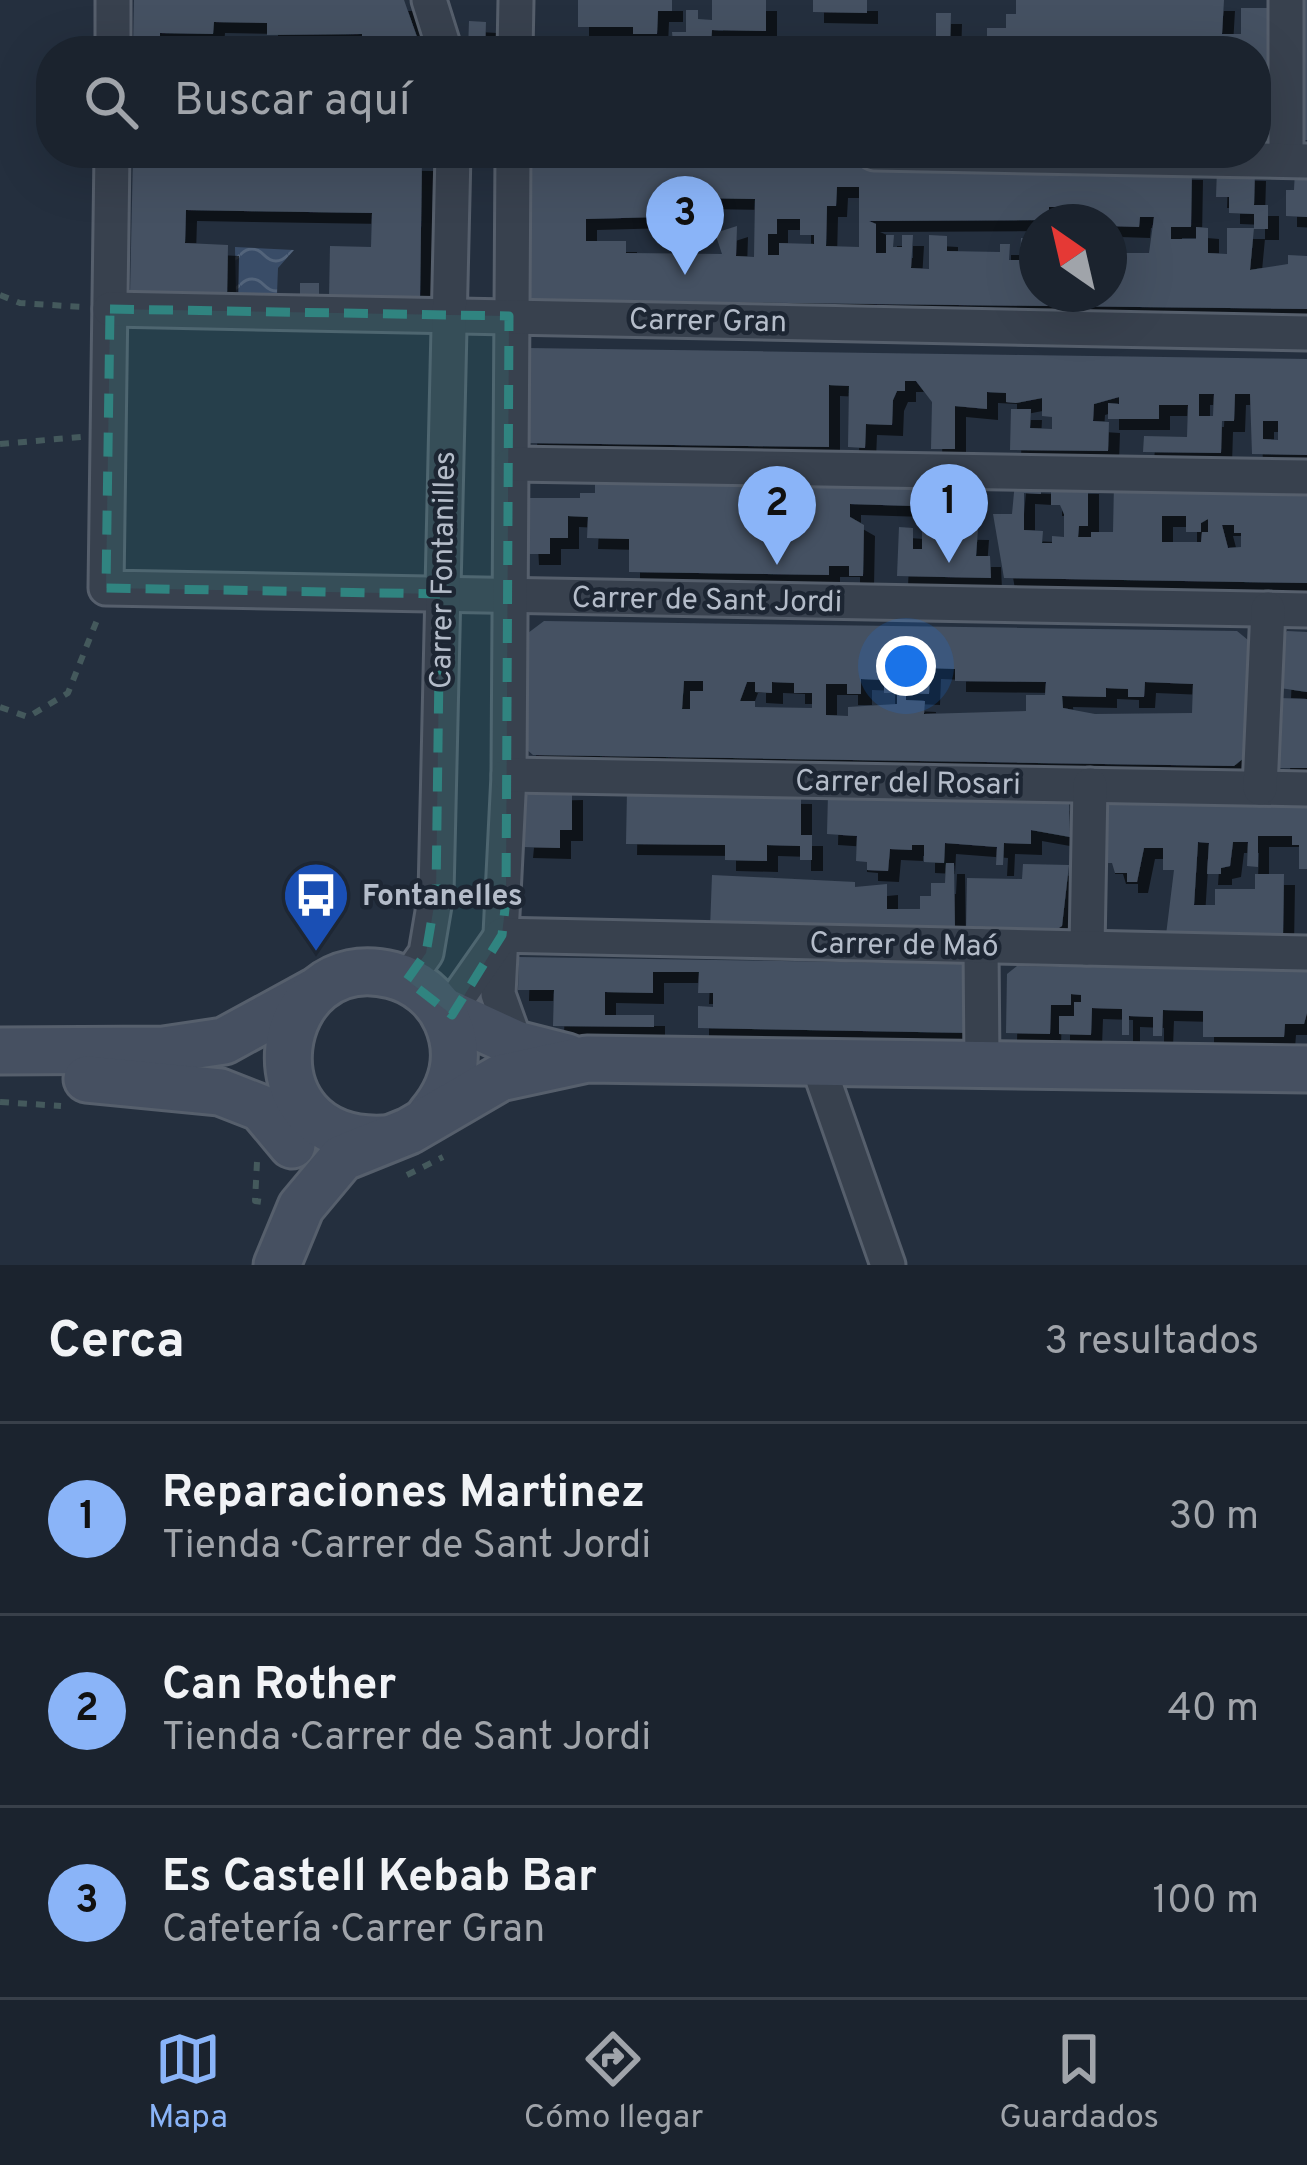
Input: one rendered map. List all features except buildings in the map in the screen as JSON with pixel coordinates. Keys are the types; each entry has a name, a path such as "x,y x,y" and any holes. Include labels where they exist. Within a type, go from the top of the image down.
{"main road":[{"path":"0,1051 99,1052 224,1041 329,983 368,972 407,980 448,1016 516,1044 580,1060"},
{"path":"329,983 304,1004 290,1032 287,1070 296,1094 330,1130 382,1139"},
{"path":"430,1115 453,1072 448,1016"},
{"path":"99,1052 235,1070 296,1094"},
{"path":"276,1265 286,1235 326,1172 500,1078 580,1060 1307,1069"},
{"path":"0,1075 159,1082 220,1092 261,1108 292,1144"},
{"path":"276,1265 296,1094"}],"street":[{"path":"113,0 113,36"},
{"path":"429,0 440,36"},
{"path":"515,36 516,0"},
{"path":"1286,0 1297,161"},
{"path":"106,588 112,168"},
{"name":"Carrer Fontanilles","path":"407,980 426,952 436,894 453,168"},
{"path":"514,168 509,776 498,994 516,1044"},
{"name":"Carrer Gran","path":"110,309 1307,334"},
{"path":"512,464 1307,478"},
{"name":"Carrer de Sant Jordi","path":"106,588 1307,610"},
{"path":"1260,788 1268,609"},
{"name":"Carrer del Rosari","path":"509,776 1307,789"},
{"path":"1087,948 1090,785"},
{"path":"448,1016 502,935"},
{"name":"Carrer de Maó","path":"502,935 1307,953"},
{"path":"981,946 982,1064"},
{"path":"817,1062 888,1265"}],"path":[{"path":"0,295 20,303 110,309"},
{"path":"0,444 108,435"},
{"path":"0,707 28,717 68,693 106,588"}],"highlighted area":[{"path":"110,309 509,316 506,900 502,935 452,1015 407,980 426,953 436,894 440,594 106,588"}],"water":[{"path":"235,247 294,250 278,268 277,294 236,293"}],"place":[{"name":"Es Castell Kebab Bar","path":"685,275"},
{"name":"Reparaciones Martinez","path":"949,563"},
{"name":"Can Rother","path":"777,565"},
{"name":"Fontanelles","path":"316,954"}]}
